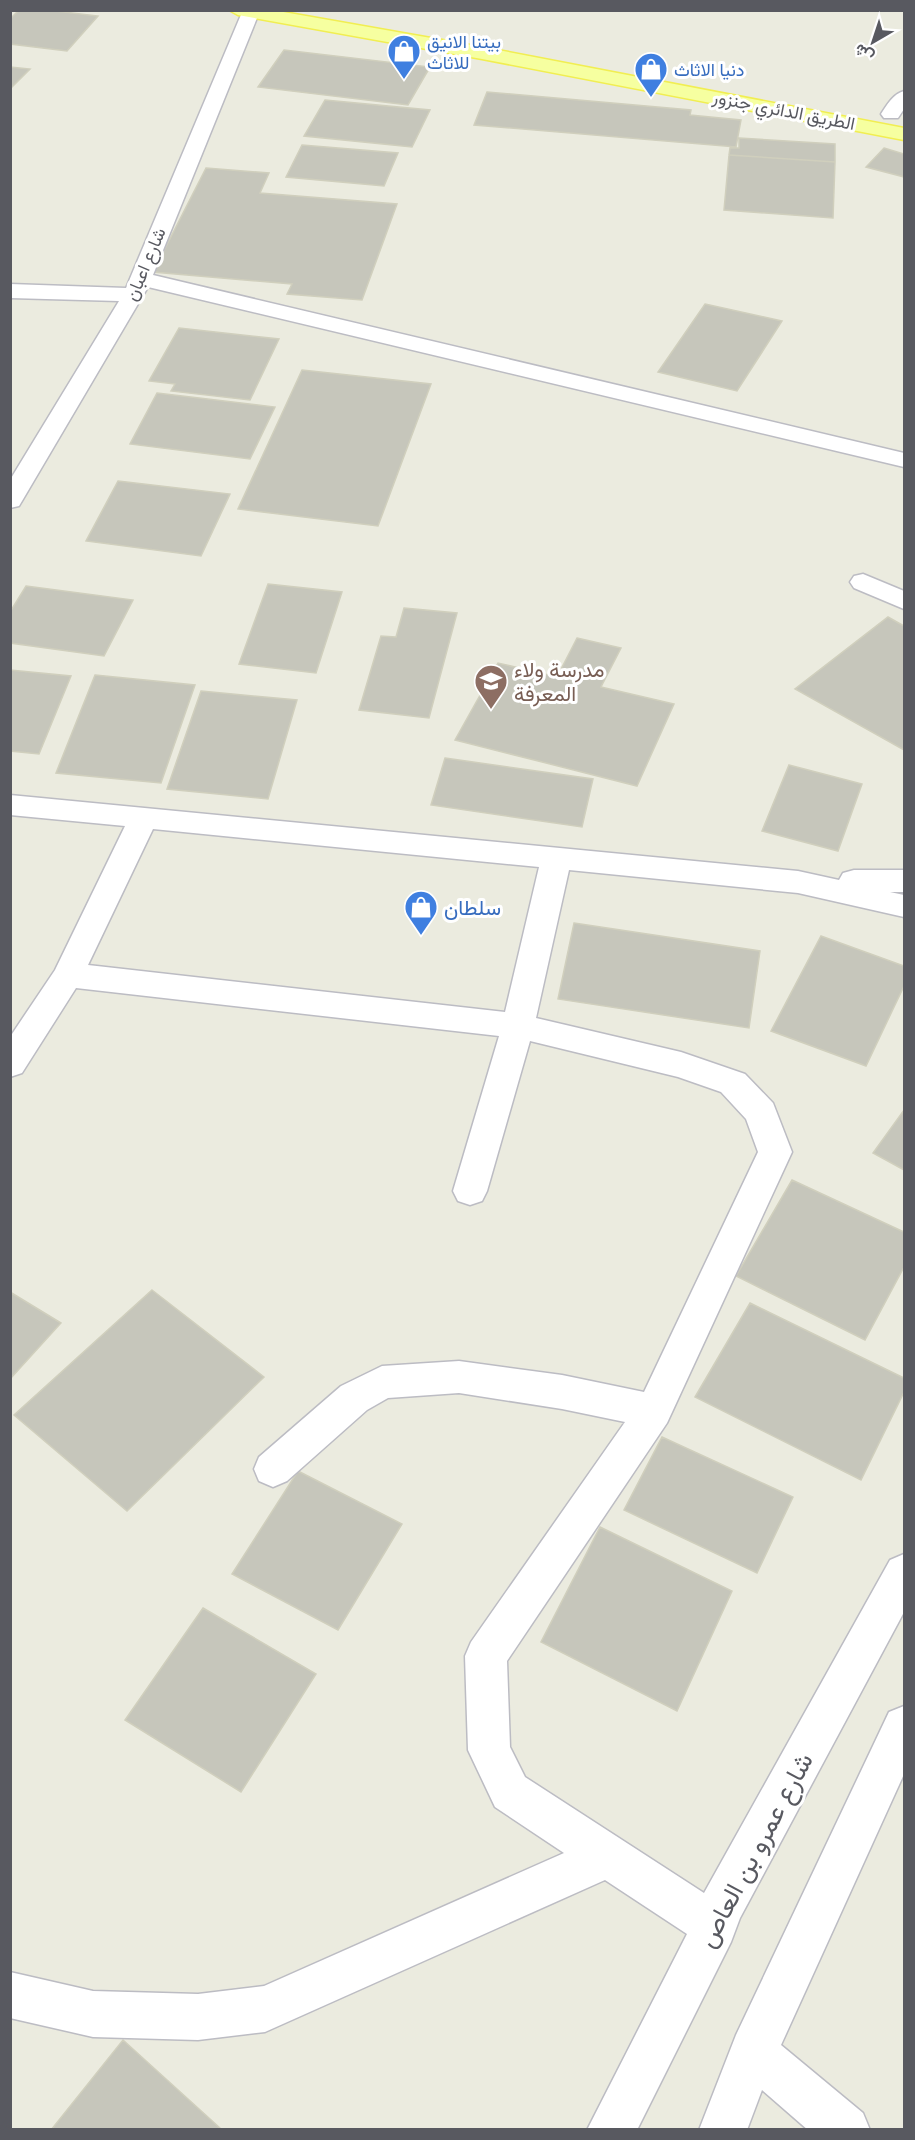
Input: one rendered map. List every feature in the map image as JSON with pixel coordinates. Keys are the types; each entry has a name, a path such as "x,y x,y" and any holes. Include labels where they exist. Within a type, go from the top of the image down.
{"main road":[{"name":"الطريق الدائري جنزور","path":"348,10 898,115"},
{"name":"الطريق الدائري جنزور","path":"244,12 426,42 904,134"}],"street":[{"name":"شارع اعبان","path":"10,501 137,286 244,12"},
{"path":"898,115 904,97"},
{"path":"10,291 137,286 904,460"},
{"path":"863,582 904,602"},
{"path":"10,805 798,882 902,899"},
{"path":"10,1064 68,975 144,818"},
{"path":"470,1191 518,1026 556,860"},
{"path":"68,975 518,1026 681,1065 733,1083 761,1112 775,1152 654,1411 486,1656 489,1750 510,1792 605,1857 715,1926"},
{"path":"273,1469 354,1398 382,1382 459,1377 562,1392 654,1411"},
{"name":"شارع عمرو بن العاص","path":"611,2130 715,1926 719,1911 904,1573"},
{"path":"723,2130 753,2052 904,1727"},
{"path":"10,1995 93,2014 198,2017 265,2008 605,1857"},
{"path":"753,2052 846,2130"}],"building":[{"path":"19,10 47,10 98,16 67,51 10,44 10,19"},
{"path":"284,50 430,67 408,105 258,87"},
{"path":"10,67 30,69 10,89"},
{"path":"487,92 691,110 690,115 741,120 736,147 474,125"},
{"path":"325,100 430,110 412,147 304,136"},
{"path":"739,138 835,144 835,162 729,155 730,148 739,148"},
{"path":"302,145 398,153 384,186 286,177"},
{"path":"884,148 904,154 904,177 866,167"},
{"path":"729,155 835,162 833,218 724,210"},
{"path":"206,168 269,173 260,193 397,204 362,300 287,294 292,284 153,272"},
{"path":"705,304 782,321 737,391 658,372"},
{"path":"179,328 279,339 250,400 171,391 175,384 149,381"},
{"path":"302,370 431,384 378,526 238,509"},
{"path":"157,393 275,407 250,459 130,444"},
{"path":"118,481 230,494 201,556 86,541"},
{"path":"268,584 342,592 316,673 239,664"},
{"path":"26,586 133,600 104,656 10,643 10,612"},
{"path":"404,608 457,613 429,718 359,710 381,636 396,637"},
{"path":"888,617 904,626 904,750 795,689"},
{"path":"577,638 621,648 601,687 674,704 637,786 455,740 498,663 557,677"},
{"path":"10,670 71,676 39,754 10,751"},
{"path":"95,675 195,685 161,783 56,773"},
{"path":"201,691 297,700 268,799 167,789"},
{"path":"445,758 593,779 582,827 431,805"},
{"path":"789,765 862,784 838,851 762,831"},
{"path":"574,923 760,951 749,1028 558,999"},
{"path":"821,936 904,966 904,986 866,1066 771,1031"},
{"path":"904,1110 904,1170 873,1153"},
{"path":"792,1180 904,1232 904,1267 865,1340 736,1276"},
{"path":"152,1290 264,1377 127,1511 14,1415"},
{"path":"10,1292 61,1323 10,1379"},
{"path":"750,1303 904,1378 904,1392 861,1480 695,1397"},
{"path":"662,1437 793,1497 757,1573 624,1510"},
{"path":"298,1471 402,1524 338,1630 232,1574"},
{"path":"600,1527 732,1591 677,1711 541,1642"},
{"path":"203,1608 316,1674 241,1792 125,1720"},
{"path":"123,2040 220,2128 220,2130 51,2130"}],"place":[{"name":"بيتنا الانيق للاثاث","path":"404,80"},
{"name":"دنيا الاثاث","path":"651,98"},
{"name":"مدرسة ولاء المعرفة","path":"491,710"},
{"name":"سلطان","path":"421,936"}]}
